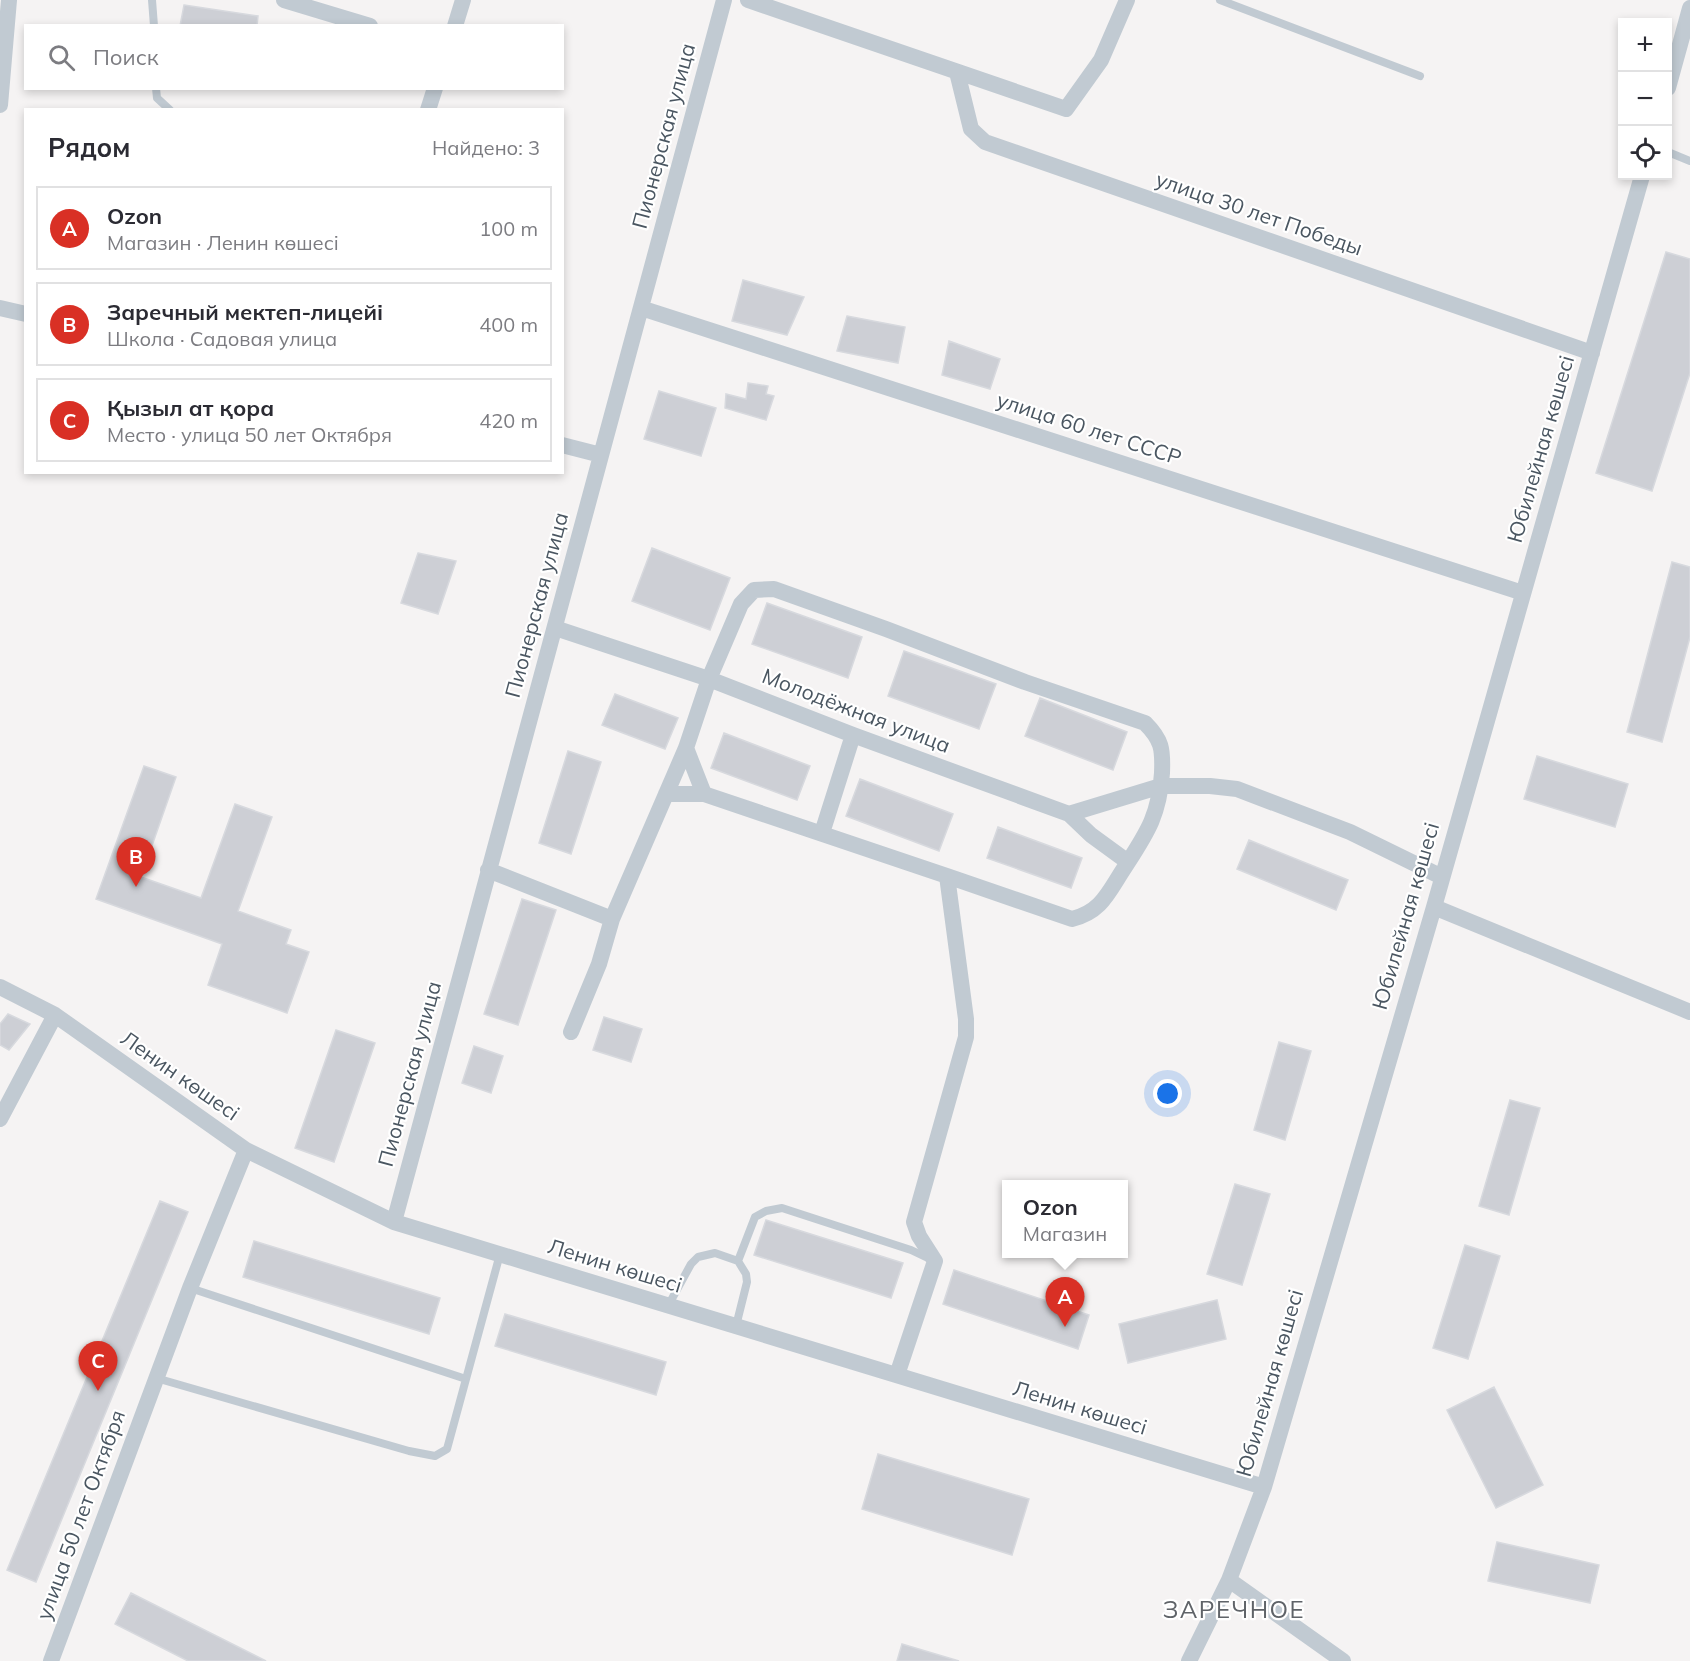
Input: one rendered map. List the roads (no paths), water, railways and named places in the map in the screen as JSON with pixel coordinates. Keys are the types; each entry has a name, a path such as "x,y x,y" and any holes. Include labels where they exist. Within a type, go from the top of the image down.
{"street":[{"path":"0,105 9,0"},
{"path":"284,0 363,24"},
{"path":"456,24 464,0"},
{"name":"Пионерская улица","path":"394,1222 724,0"},
{"path":"748,0 1066,109 1101,60 1127,0"},
{"path":"1672,73 1690,8"},
{"name":"улица 30 лет Победы","path":"957,72 971,129 985,142 1592,353"},
{"path":"429,108 434,90"},
{"name":"Юбилейная көшесі","path":"1189,1661 1229,1580 1264,1488 1434,907 1641,180"},
{"path":"0,308 24,314"},
{"name":"улица 60 лет СССР","path":"641,308 1523,593"},
{"path":"564,446 601,455"},
{"path":"571,1032 599,964 622,892 686,748 709,679 741,604 754,590 774,589 1025,682 1145,723 1157,735 1163,752 1158,807 1148,831 1101,904 1085,916 1072,919 704,794 666,794"},
{"name":"Молодёжная улица","path":"555,628 709,679 853,735 1069,814 1091,835 1128,862"},
{"path":"822,833 853,735"},
{"path":"686,748 704,794"},
{"path":"1069,814 1161,786 1210,786 1237,789 1350,832 1442,878"},
{"path":"488,870 612,919"},
{"path":"897,1375 935,1261 919,1236 914,1222 966,1038 947,876"},
{"path":"1434,907 1690,1012"},
{"name":"Ленин көшесі","path":"0,987 55,1015 246,1150 394,1222 1264,1488"},
{"path":"0,1119 55,1015"},
{"name":"улица 50 лет Октября","path":"51,1661 190,1288 246,1150"},
{"path":"1229,1580 1343,1661"}],"lane":[{"path":"152,0 153,24"},
{"path":"1220,0 1420,76"},
{"path":"156,90 157,98 168,108"},
{"path":"1672,154 1690,161"},
{"path":"738,1261 754,1217 766,1210 782,1208 911,1250 935,1261"},
{"path":"668,1306 691,1263 698,1257 715,1253 738,1261 746,1274 747,1282 736,1326"},
{"path":"156,1378 409,1451 435,1456 447,1449 500,1254"},
{"path":"190,1288 466,1380"}],"place":[{"name":"Заречный мектеп-лицейі","path":"136,887"},
{"name":"Ozon","path":"1065,1327"},
{"name":"Қызыл ат қора","path":"98,1391"}],"district":[{"name":"ЗАРЕЧНОЕ","path":"1234,1610"}]}
